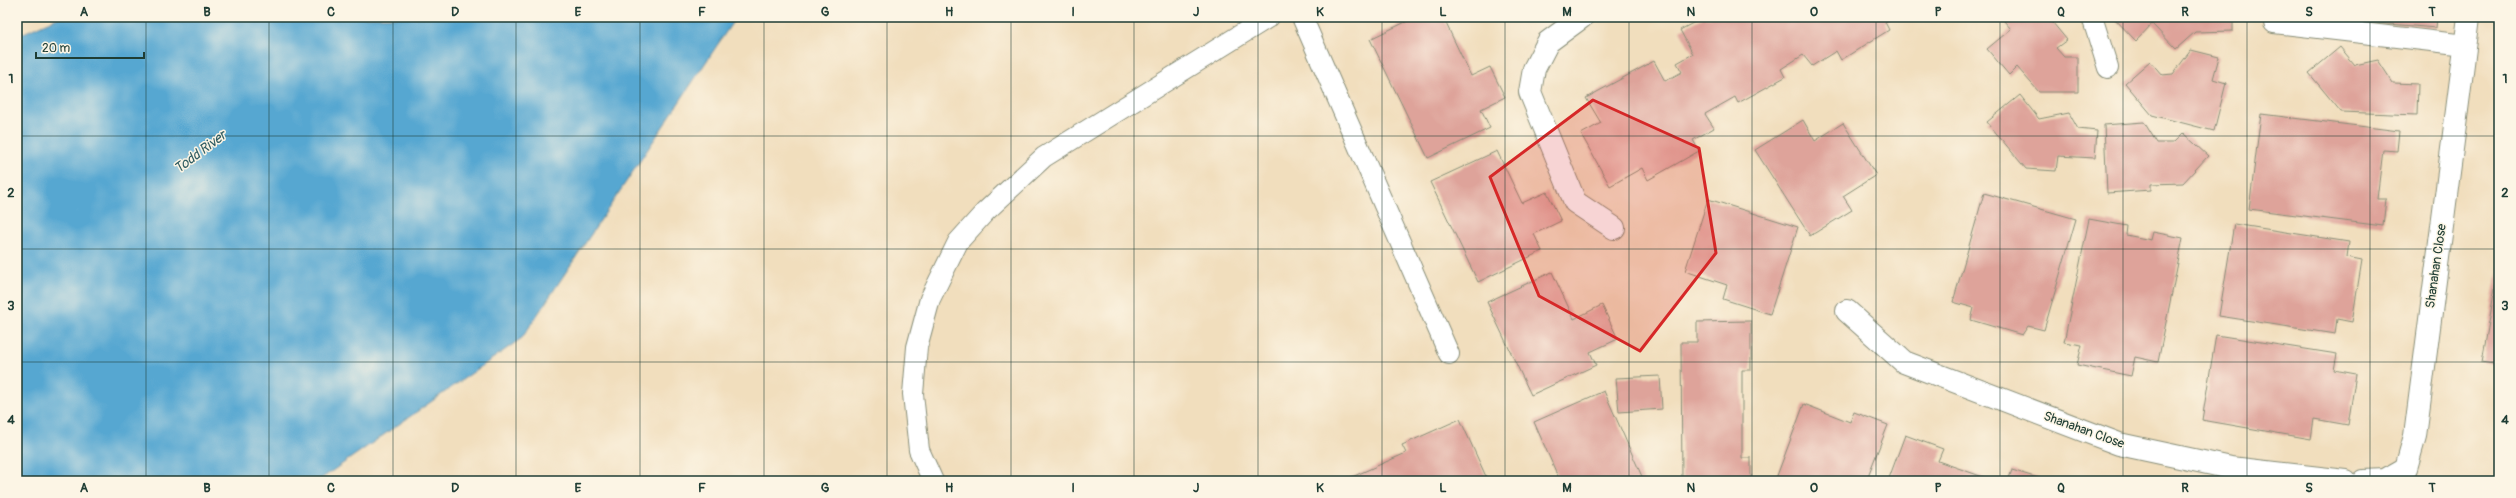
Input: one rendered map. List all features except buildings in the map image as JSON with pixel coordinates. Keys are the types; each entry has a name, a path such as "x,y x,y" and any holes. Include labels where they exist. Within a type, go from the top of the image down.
{"street":[{"path":"1582,17 1548,42 1534,69 1530,92 1575,202 1614,228"},
{"name":"Shanahan Close","path":"2364,481 2385,480 2406,468 2415,436 2469,17"},
{"name":"Shanahan Close","path":"1847,311 1904,362 2119,444 2231,468 2346,481"}],"lane":[{"path":"933,481 919,450 913,394 917,347 930,299 958,242 985,212 1044,157 1269,17"},
{"path":"1302,17 1450,354"},
{"path":"2092,17 2108,68"},
{"path":"2274,23 2466,45"}],"highlighted area":[{"path":"1593,100 1699,148 1716,253 1640,351 1539,296 1490,177"}],"water":[{"name":"Todd River","path":"59,17 736,17 522,338 318,481 17,481 17,36"}]}
